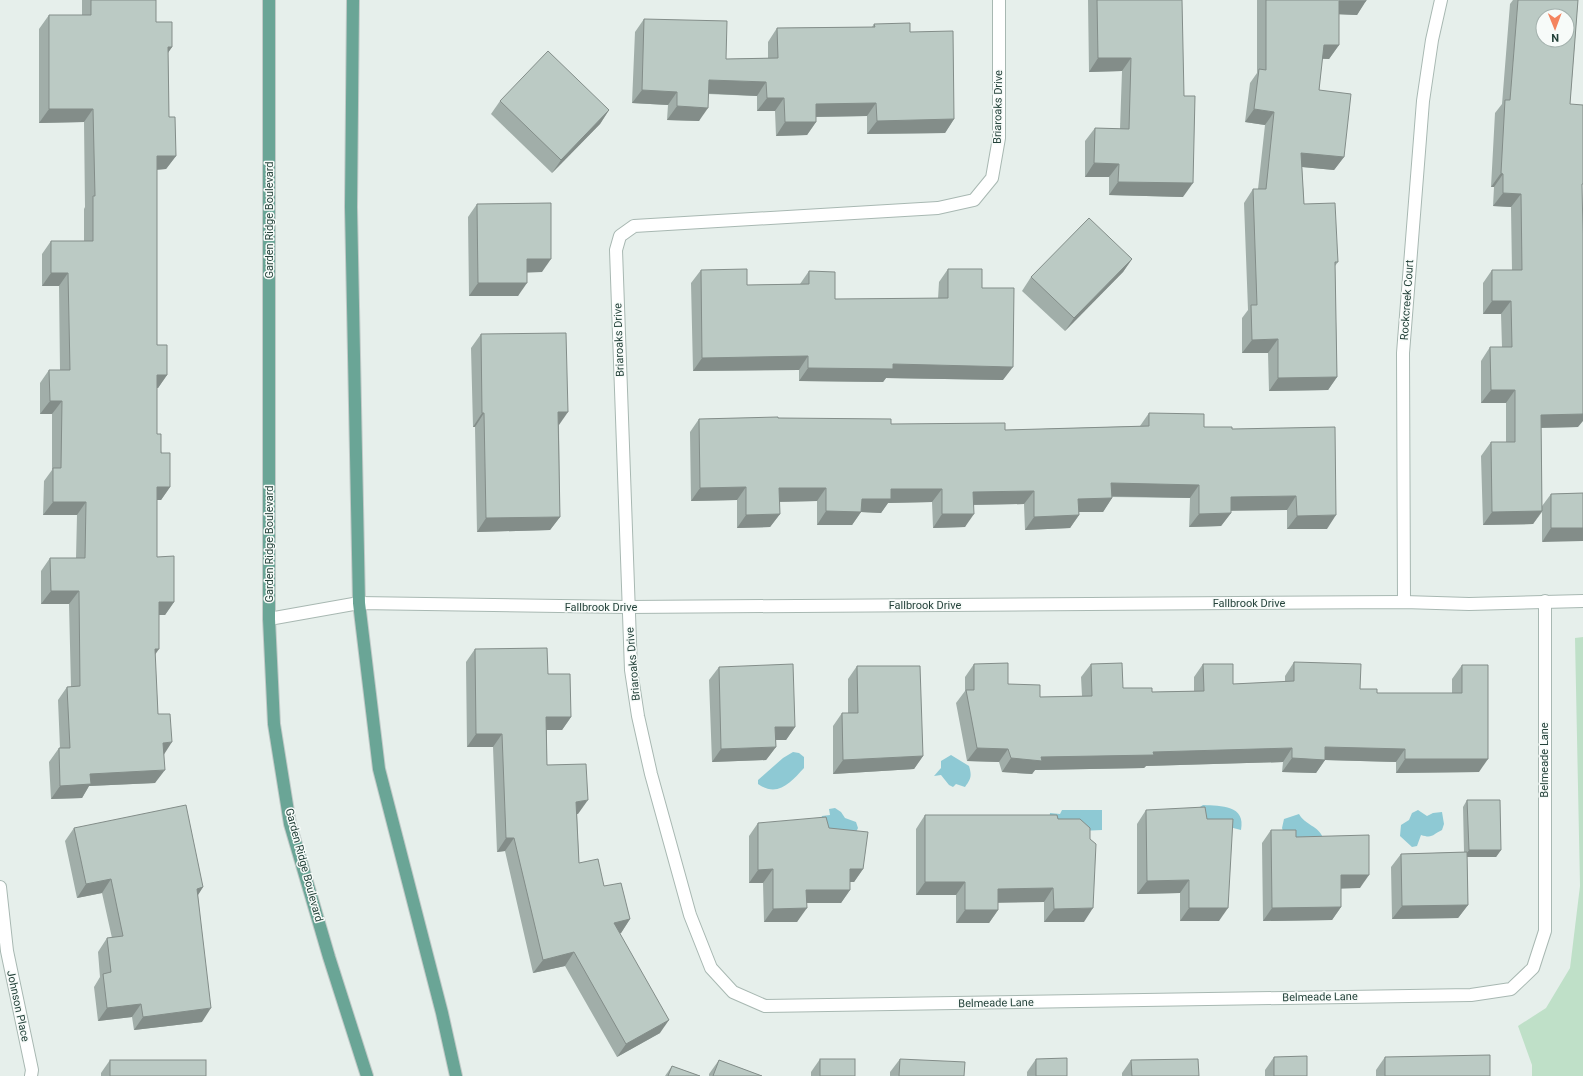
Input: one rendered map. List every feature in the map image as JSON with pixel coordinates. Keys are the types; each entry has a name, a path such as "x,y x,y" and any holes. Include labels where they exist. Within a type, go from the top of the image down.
{"main road":[{"name":"Garden Ridge Boulevard","path":"269,0 269,619 274,724 290,824 329,957 367,1076"},
{"path":"353,0 351,207 359,603 379,769 442,1014 456,1076"}],"street":[{"name":"Briaroaks Drive","path":"733,992 711,968 690,915 653,781 638,716 631,670 628,607 616,250 620,236 634,226 938,208 974,200 992,178 999,138 999,0"},
{"name":"Rockcreek Court","path":"1404,602 1403,353 1423,101 1432,40 1440,0"},
{"name":"Belmeade Lane","path":"733,992 765,1006 1471,995 1511,989 1533,968 1545,931 1545,601"},
{"name":"Fallbrook Drive","path":"269,619 359,603 628,607 1404,602 1469,604 1583,601"},
{"name":"Johnson Place","path":"0,887 7,951 32,1070 31,1076"}],"green space":[{"path":"1583,637 1583,1076 1532,1076 1532,1065 1518,1026 1546,1008 1570,968 1580,886 1575,638"}],"water":[{"path":"793,752 799,753 804,757 804,768 789,783 778,789 765,788 758,784 758,780 783,758"},
{"path":"951,755 969,766 970,777 969,782 965,787 956,784 953,787 949,785 941,775 934,776 941,768 941,761"},
{"path":"1203,805 1231,808 1236,811 1242,822 1241,830 1206,821 1197,809"},
{"path":"835,808 841,812 845,818 856,822 858,828 854,836 822,830 820,823 822,816 830,815 829,809"},
{"path":"1062,810 1102,810 1102,830 1080,831 1049,824 1050,813 1060,814"},
{"path":"1418,810 1427,816 1433,813 1442,812 1444,824 1442,830 1433,836 1421,835 1417,846 1412,847 1400,836 1401,825 1409,820 1412,813"},
{"path":"1299,814 1321,834 1323,838 1317,844 1284,834 1282,828 1284,819"}],"building":[{"path":"91,0 156,0 156,22 172,22 172,47 168,47 169,117 175,117 176,156 157,156 157,345 167,345 167,375 157,375 157,434 161,434 161,453 170,453 170,487 157,487 157,557 174,556 174,602 159,602 159,649 155,649 158,714 170,714 172,742 163,743 165,770 90,774 91,784 60,786 59,748 70,748 67,687 80,686 79,591 51,591 50,558 85,558 86,502 53,502 53,468 61,468 62,401 50,401 49,370 70,370 68,273 51,273 51,241 93,241 93,196 95,196 93,109 49,109 49,15 91,15"},
{"path":"1097,0 1182,0 1184,96 1195,96 1193,183 1118,182 1119,164 1094,163 1095,128 1129,129 1131,58 1098,58"},
{"path":"1266,0 1366,0 1339,1 1339,45 1324,45 1319,90 1351,94 1344,157 1301,153 1304,204 1335,203 1338,262 1335,262 1337,377 1278,378 1278,339 1252,340 1251,305 1257,305 1253,189 1266,189 1274,112 1254,109 1259,69 1266,70"},
{"path":"1518,0 1578,0 1575,39 1575,8 1535,8 1535,48 1574,48 1570,104 1583,105 1583,414 1541,415 1542,511 1492,512 1491,442 1515,442 1515,390 1491,390 1490,347 1512,347 1511,301 1492,301 1492,270 1522,270 1521,194 1503,193 1503,174 1501,173 1505,100 1510,100"},
{"path":"644,19 727,21 726,59 778,58 777,28 875,27 874,24 910,23 910,32 953,31 954,119 877,121 876,103 816,104 816,122 785,122 784,98 767,98 766,82 709,80 708,108 677,106 677,92 642,90"},
{"path":"548,51 609,110 561,160 500,101"},
{"path":"551,203 551,259 527,259 527,283 478,283 477,204"},
{"path":"1089,218 1132,259 1074,318 1031,277"},
{"path":"747,269 747,285 809,284 809,271 835,272 835,299 948,298 948,269 982,269 982,288 1014,288 1013,367 893,364 893,369 808,368 808,356 702,358 701,270"},
{"path":"566,333 568,412 558,412 560,517 486,518 481,334"},
{"path":"1149,413 1204,414 1204,427 1232,427 1232,429 1335,427 1336,515 1297,516 1296,496 1231,497 1231,513 1199,514 1199,485 1111,483 1112,498 1078,499 1079,515 1034,517 1034,491 973,492 974,514 942,514 942,489 891,489 891,499 862,499 861,512 826,511 826,488 779,488 780,514 746,515 746,487 700,488 699,419 778,417 891,419 891,424 1005,423 1005,430 1149,426"},
{"path":"1583,493 1583,528 1551,528 1551,494"},
{"path":"547,648 548,674 570,674 571,717 546,717 547,765 586,764 588,800 576,802 579,863 598,859 604,886 621,883 630,919 614,923 669,1020 626,1044 574,952 543,960 514,838 506,838 502,734 476,734 475,649"},
{"path":"1294,662 1361,664 1360,689 1377,689 1377,693 1462,693 1462,665 1488,665 1488,759 1405,759 1405,749 1325,747 1325,760 1292,758 1292,748 1153,752 1154,755 1041,757 1042,761 1011,758 1008,749 977,748 966,690 974,690 974,664 1008,663 1008,684 1040,685 1040,697 1092,696 1091,664 1122,663 1123,688 1152,688 1152,692 1204,691 1203,664 1233,664 1233,684 1294,681"},
{"path":"793,664 795,727 775,727 776,747 721,749 719,667"},
{"path":"857,666 920,666 923,756 843,760 842,713 858,713"},
{"path":"1467,800 1500,800 1501,850 1469,850"},
{"path":"186,805 203,887 197,889 211,1008 143,1017 141,1004 107,1008 103,974 111,972 107,938 123,936 111,879 86,884 74,828"},
{"path":"1205,807 1207,819 1233,819 1228,908 1189,908 1189,880 1147,881 1146,810"},
{"path":"925,815 1057,815 1058,819 1080,819 1090,828 1090,839 1096,844 1093,908 1054,909 1053,888 998,889 998,910 965,910 965,882 925,882"},
{"path":"826,817 829,828 868,832 863,869 850,869 850,890 806,890 807,908 773,909 773,869 758,870 758,823"},
{"path":"1271,830 1296,830 1296,837 1369,835 1369,875 1341,875 1341,907 1272,908"},
{"path":"1467,852 1468,905 1402,906 1401,854"},
{"path":"1490,1055 1490,1076 1385,1076 1385,1057"},
{"path":"1307,1056 1307,1076 1274,1076 1274,1057"},
{"path":"1067,1058 1067,1076 1036,1076 1036,1059"},
{"path":"820,1059 855,1059 855,1076 820,1076"},
{"path":"900,1059 965,1062 964,1076 899,1076"},
{"path":"1198,1059 1199,1076 1132,1076 1131,1060"},
{"path":"110,1060 206,1060 206,1076 110,1076"},
{"path":"719,1060 762,1076 713,1076"},
{"path":"672,1066 700,1076 668,1076"}]}
